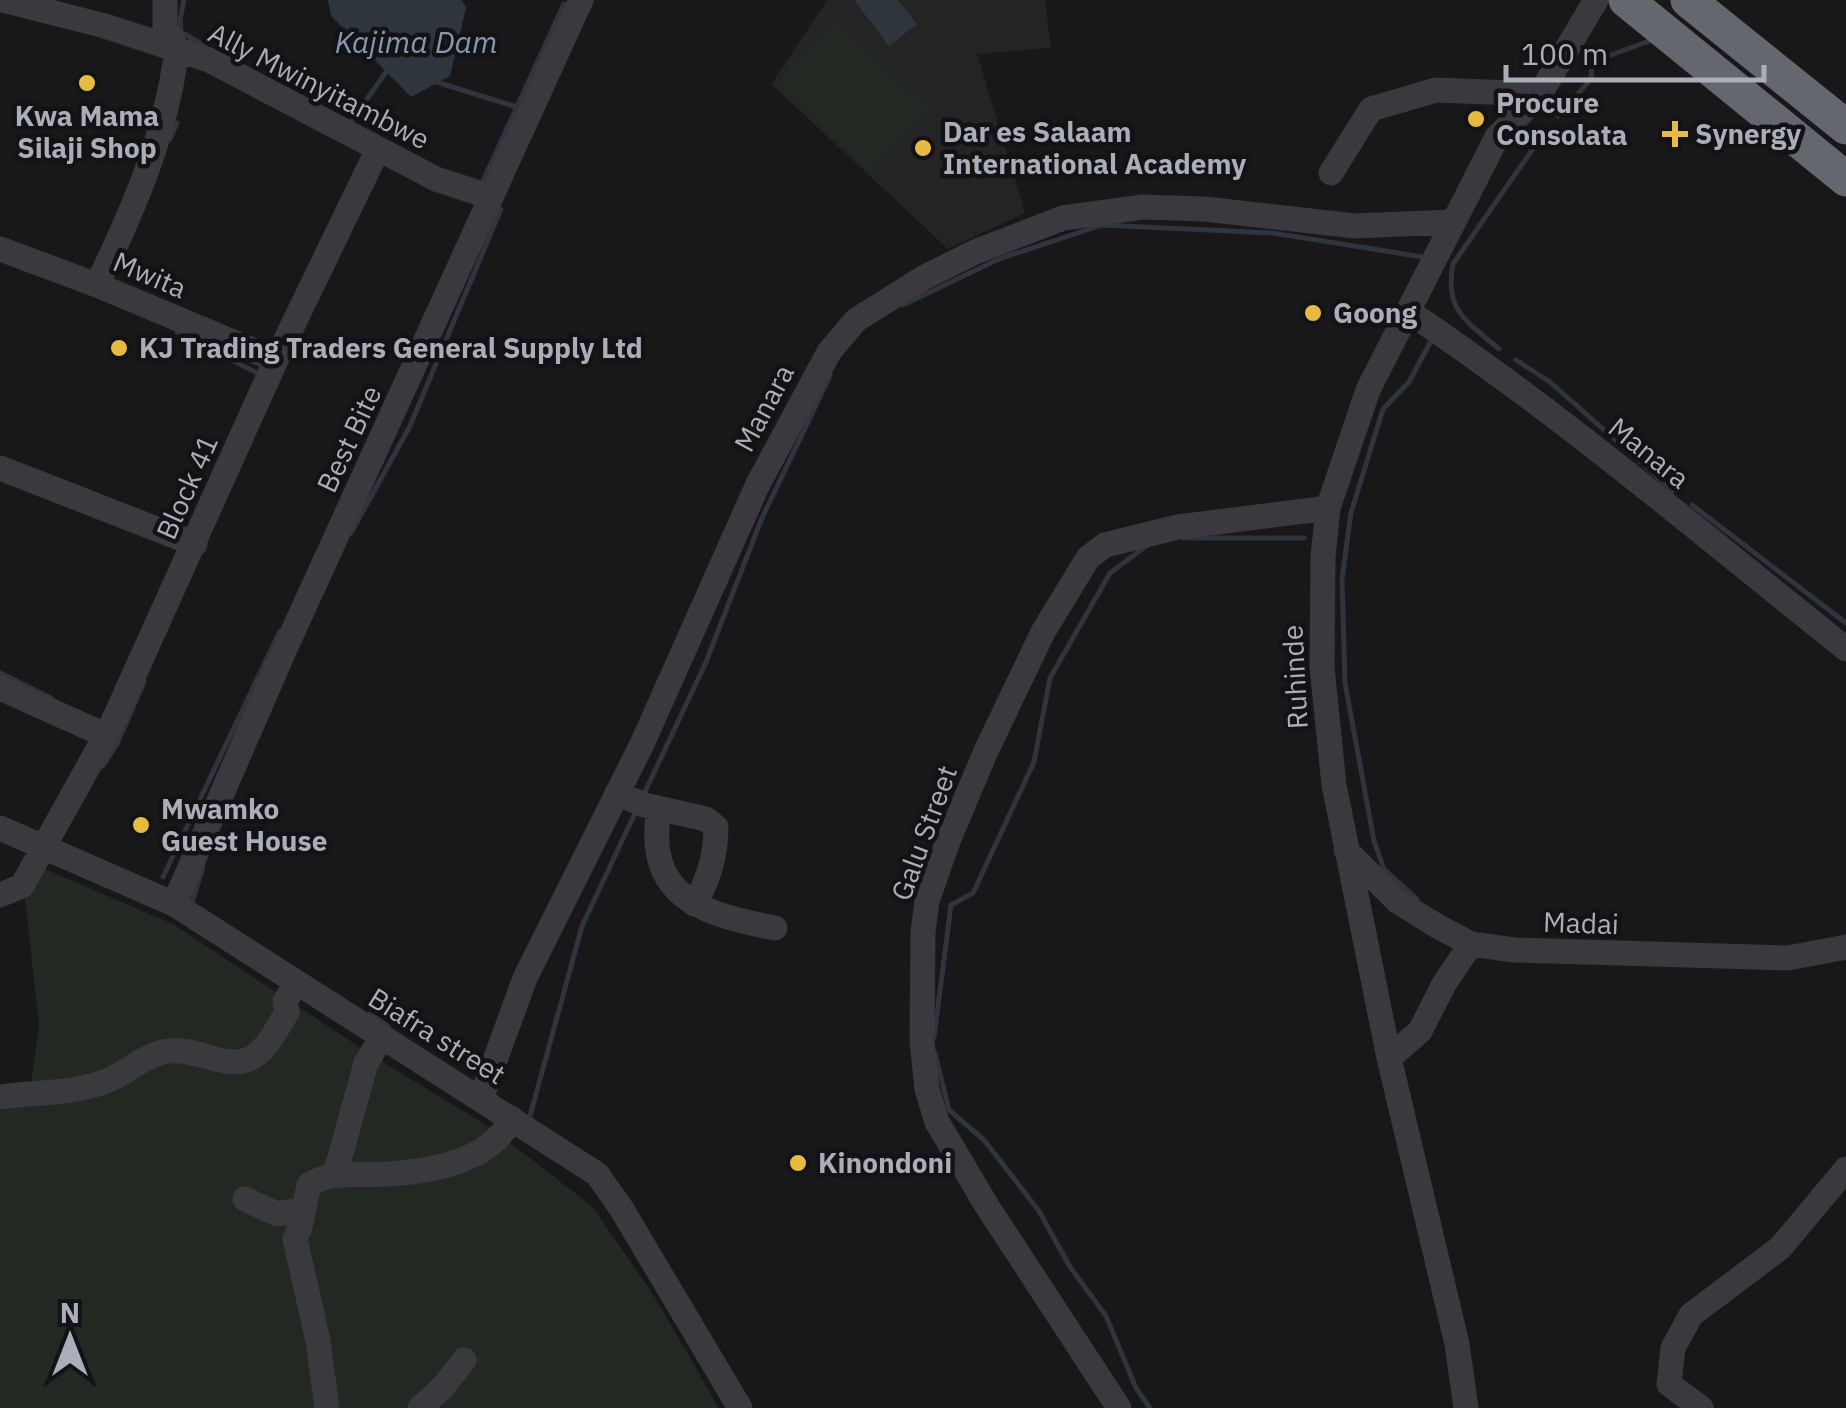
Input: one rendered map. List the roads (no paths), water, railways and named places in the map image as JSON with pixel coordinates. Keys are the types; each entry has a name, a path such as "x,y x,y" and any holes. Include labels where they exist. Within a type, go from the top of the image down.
{"highway":[{"path":"1626,0 1846,179"},
{"path":"1688,0 1846,128"}],"street":[{"name":"Ally Mwinyitambwe","path":"3,0 176,48 225,68 436,179 490,197"},
{"path":"97,285 150,166 164,120 176,48 164,28 165,0"},
{"name":"Best Bite","path":"174,904 581,0"},
{"name":"Ruhinde","path":"1466,1408 1457,1344 1389,1058 1327,737 1322,667 1323,557 1328,508 1368,390 1497,137 1540,94 1596,0"},
{"path":"1332,174 1371,109 1436,90 1540,94"},
{"name":"Block 41","path":"0,895 22,886 105,735 276,360 378,150"},
{"name":"Manara","path":"480,1098 524,978 639,802 788,422 829,352 856,320 975,252 1063,218 1144,207 1205,208 1356,226 1452,222"},
{"name":"Mwita","path":"0,249 276,360"},
{"name":"Manara","path":"1409,312 1484,362 1846,649"},
{"path":"0,468 195,544"},
{"name":"Galu Street","path":"1119,1408 937,1122 927,1089 922,1041 927,901 986,751 1043,632 1088,558 1105,545 1178,527 1328,508"},
{"path":"0,688 105,735"},
{"path":"639,802 697,816 716,827 716,849 706,884 694,904"},
{"path":"639,802 656,828 667,882 694,904 743,922 775,928"},
{"name":"Biafra street","path":"0,828 174,904 597,1174 622,1208 740,1408"},
{"name":"Madai","path":"1346,850 1397,901 1471,944 1514,950 1788,958 1846,947"},
{"path":"1389,1058 1420,1031 1444,984 1471,944"},
{"path":"0,1097 97,1084 128,1072 153,1054 170,1050 228,1060 249,1059 265,1046 287,1012 286,1002 296,982"},
{"path":"336,1175 366,1062 382,1036"},
{"path":"327,1408 315,1326 294,1239 308,1185 336,1175 440,1168 483,1150 504,1133 512,1118"},
{"path":"1701,1408 1670,1384 1673,1348 1690,1315 1780,1248 1846,1169"},
{"path":"245,1199 277,1214 304,1209"},
{"path":"420,1408 464,1360"}],"water":[{"name":"Kajima Dam","path":"328,0 462,0 466,8 450,76 411,97 331,16"},
{"path":"854,0 898,0 917,24 889,46"}],"waterway":[{"path":"184,0 181,32 205,46"},
{"path":"482,183 564,4"},
{"path":"1558,116 1591,79 1592,62 1652,40"},
{"path":"350,123 389,68"},
{"path":"433,81 517,107"},
{"path":"170,139 177,123"},
{"path":"1499,349 1468,322 1455,304 1453,264 1541,137"},
{"path":"351,533 410,426 501,209"},
{"path":"903,305 999,259 1102,225 1273,233 1429,258"},
{"path":"177,332 261,375"},
{"path":"1417,899 1384,869 1374,841 1345,683 1342,579 1351,513 1383,409 1409,382 1433,337"},
{"path":"1516,360 1550,382 1673,491"},
{"path":"644,794 706,662 762,518 830,376"},
{"path":"1692,505 1846,623"},
{"path":"1184,538 1304,538"},
{"path":"934,1037 951,905 973,893 1034,762 1050,678 1110,573 1146,546"},
{"path":"163,877 280,631"},
{"path":"0,673 51,698"},
{"path":"103,766 144,682"},
{"path":"530,1116 582,926 637,809"},
{"path":"192,902 203,867"},
{"path":"370,1014 388,1026"},
{"path":"935,1053 949,1110 984,1140 1039,1211 1070,1267 1106,1316 1136,1388 1150,1408"}],"place":[{"name":"Kwa Mama Silaji Shop","path":"87,83"},
{"name":"Procure Consolata","path":"1476,119"},
{"name":"Synergy","path":"1675,134"},
{"name":"Dar es Salaam International Academy","path":"923,148"},
{"name":"Goong","path":"1313,313"},
{"name":"KJ Trading Traders General Supply Ltd","path":"119,348"},
{"name":"Mwamko Guest House","path":"141,825"},
{"name":"Kinondoni","path":"798,1163"}]}
